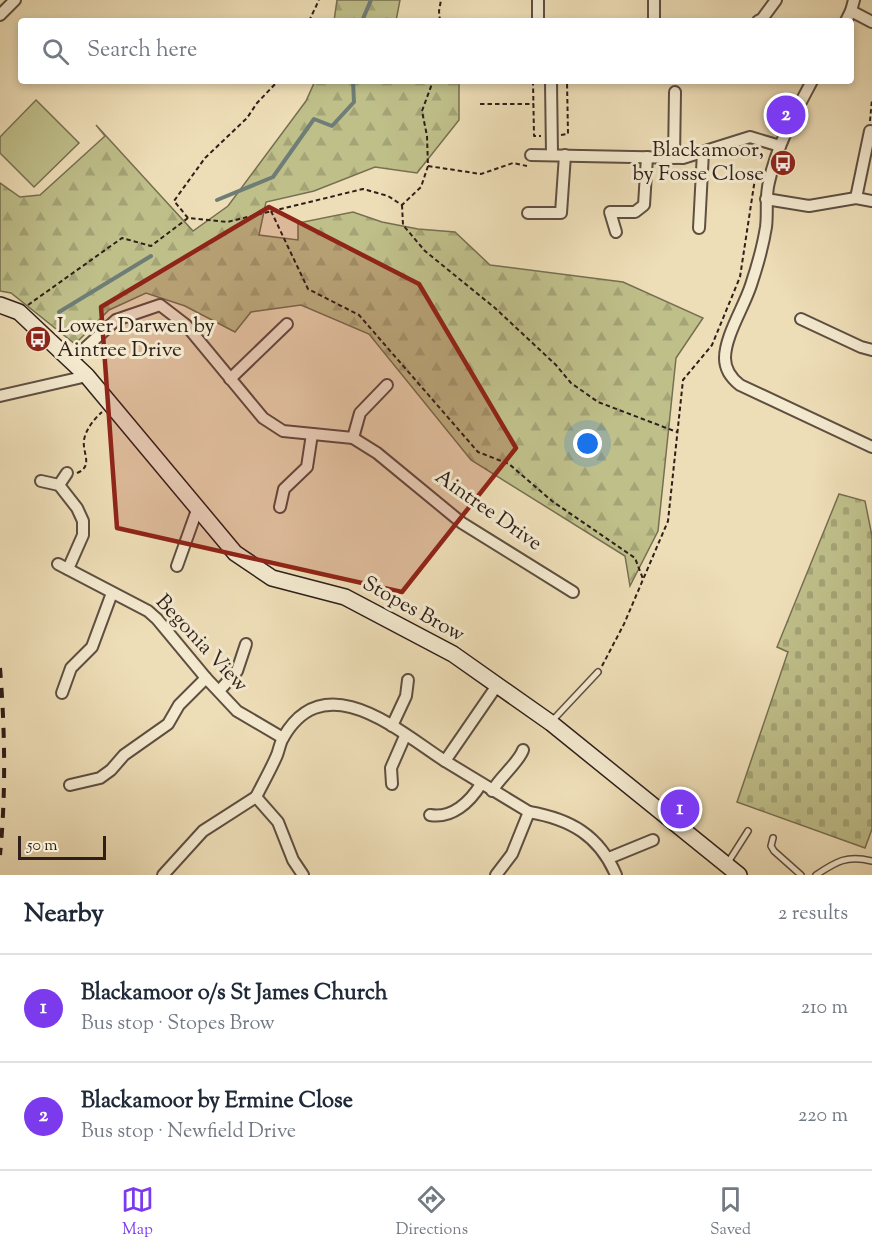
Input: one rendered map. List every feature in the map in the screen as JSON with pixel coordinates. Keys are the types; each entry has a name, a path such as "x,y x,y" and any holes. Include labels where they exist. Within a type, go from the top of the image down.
{"main road":[{"path":"0,305 19,312"},
{"name":"Stopes Brow","path":"19,312 87,376 235,553 272,578 345,597 453,654 552,723 739,875"}],"street":[{"path":"0,15 15,0"},
{"path":"538,0 538,18"},
{"path":"654,0 654,18"},
{"path":"763,18 776,0"},
{"path":"850,11 872,22"},
{"path":"551,84 552,154"},
{"path":"810,84 791,119 780,146 769,183 766,199 766,226 756,267 726,346 725,361 729,373 740,385 872,447"},
{"path":"674,158 675,92"},
{"path":"856,198 871,128"},
{"path":"531,155 683,158 750,136 780,146"},
{"path":"699,228 702,152"},
{"path":"528,213 561,213 565,155"},
{"path":"616,232 610,212 635,213 644,205 647,158"},
{"path":"766,199 810,207 856,198 872,201"},
{"name":"Aintree Drive","path":"72,360 116,320 160,305 186,325 263,418 283,431 353,438 377,453 462,523 573,592"},
{"path":"801,319 872,350"},
{"path":"230,379 287,324"},
{"path":"0,396 87,376"},
{"path":"353,438 360,413 387,384"},
{"path":"280,507 284,489 307,467 312,434"},
{"path":"41,481 58,485 67,473"},
{"name":"Begonia View","path":"58,485 77,508 82,521 83,535 63,566 140,607 157,619 237,711 283,738"},
{"path":"177,566 197,510"},
{"path":"62,693 71,668 92,647 112,593"},
{"path":"219,692 237,671 246,644"},
{"path":"70,785 100,778 111,770 124,754 168,724 179,705 206,678"},
{"path":"392,726 406,696 408,680"},
{"path":"445,761 498,684"},
{"path":"163,875 203,831 256,797 283,738 296,722 306,714 330,705 357,707 392,726 492,791 529,812 553,816 571,824 598,845 609,858 616,875"},
{"path":"392,784 391,768 405,736"},
{"path":"492,791 505,772 521,756 523,750"},
{"path":"430,815 440,817 448,815 470,800 481,784"},
{"path":"256,797 278,822 292,860 303,875"},
{"path":"496,875 512,854 529,812"},
{"path":"609,858 653,840"}],"lane":[{"path":"552,723 598,672"},
{"path":"726,866 748,831"},
{"path":"773,838 771,846 774,851 801,875"},
{"path":"816,875 849,858 856,857 872,861"}],"path":[{"path":"310,18 319,0"},
{"path":"440,18 441,0"},
{"path":"188,218 174,201 205,158 247,118 257,103 275,84"},
{"path":"432,84 422,111 427,136 428,166 421,187 402,205 403,225 425,251 495,308 556,365 571,383 598,402 678,433"},
{"path":"533,84 534,136 568,134 567,84"},
{"path":"871,128 872,99"},
{"path":"480,104 534,104"},
{"path":"428,166 481,174 513,163 531,166 531,155"},
{"path":"598,672 624,624 668,521 683,380 712,345 740,277 754,185 762,164"},
{"path":"19,312 74,270 122,238 151,246 188,218 227,222 363,189 388,196 402,205"},
{"path":"271,211 308,289 359,315 478,452 508,464 552,501 635,558 643,579"},
{"path":"67,473 79,473 86,467 84,442 87,433 96,417 111,404"}],"highlighted area":[{"path":"269,207 419,284 516,448 402,592 117,528 101,307"}],"green space":[{"path":"337,0 400,0 397,18 334,18"},
{"path":"314,84 459,84 459,120 417,173 375,167 314,191 266,202 259,235 298,240 298,223 353,212 382,222 418,229 455,232 490,265 623,282 703,318 676,358 658,531 630,586 625,556 471,460 369,334 301,305 251,312 235,332 185,306 146,293 109,310 75,344 11,293 0,291 0,183 20,197 40,195 105,136 96,125 193,231 228,206 306,101"},
{"path":"36,100 79,143 34,187 0,153 0,137"},
{"path":"839,494 865,501 872,536 872,829 865,848 737,802 788,652 777,647"}],"waterway":[{"path":"363,18 371,0"},
{"path":"217,200 273,177 314,119 332,126 354,102 353,84"},
{"path":"59,312 151,256"}],"railway":[{"path":"0,668 4,762 0,855"}],"place":[{"name":"Blackamoor by Ermine Close","path":"786,115"},
{"name":"Blackamoor, by Fosse Close","path":"783,163"},
{"name":"Lower Darwen by Aintree Drive","path":"38,339"},
{"name":"Blackamoor o/s St James Church","path":"680,809"}]}
